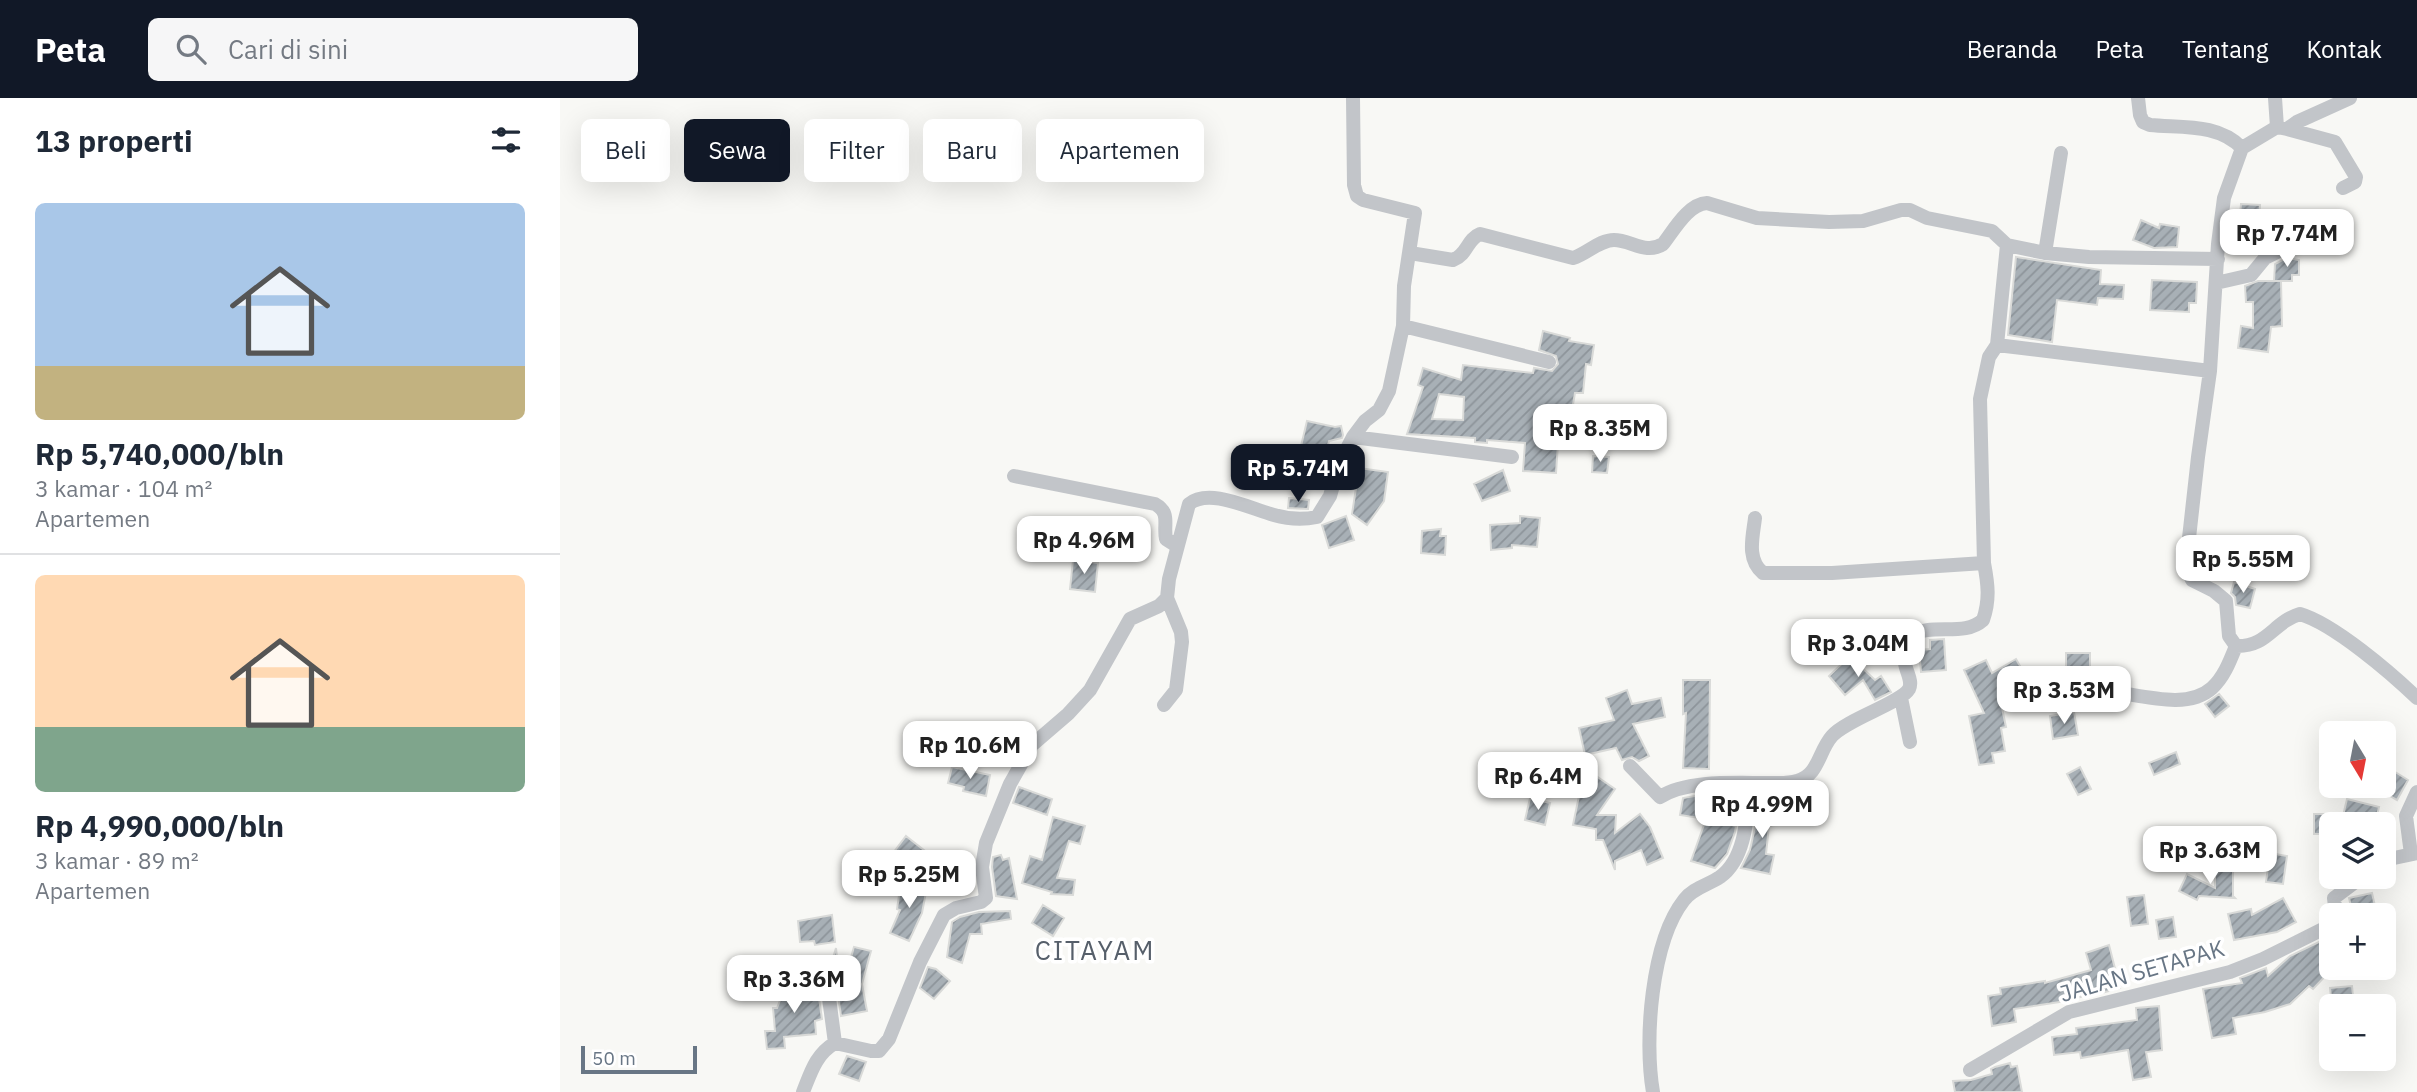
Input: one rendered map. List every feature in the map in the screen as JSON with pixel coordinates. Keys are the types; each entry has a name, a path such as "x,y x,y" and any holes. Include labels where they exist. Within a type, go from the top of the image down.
{"street":[{"path":"1164,705 1176,690 1181,642 1181,632 1167,598 1169,579 1189,504 1200,498 1240,504 1276,516 1303,520 1317,517 1330,496 1339,464 1358,428 1380,410 1386,401 1403,326 1404,286 1415,213 1363,200 1355,192 1353,98"},
{"path":"2138,98 2143,122 2218,132 2242,148"},
{"path":"2275,98 2282,128"},
{"path":"2236,646 2229,636 2226,601 2214,591 2192,580 2186,565 2197,457 2210,371 2224,198 2242,148 2350,98"},
{"path":"2282,128 2335,142 2356,177 2355,182 2343,187"},
{"path":"2045,253 2061,153"},
{"path":"1410,253 1452,260 1465,253 1474,237 1480,234 1573,258 1606,241 1618,240 1644,249 1657,248 1690,209 1700,203 1707,203 1757,218 1829,222 1863,221 1910,210 1927,218 1992,231 2007,245 2045,253 2089,257 2218,259"},
{"path":"2216,283 2251,275 2265,258 2287,247 2292,226"},
{"path":"1630,766 1660,797 1684,786 1789,782 1810,775 1833,734 1908,692 1911,684 1905,663 1910,637 1918,631 1929,629 1972,628 1983,620 1989,600 1984,563 1980,399 1989,357 1997,345 2007,245"},
{"path":"1403,326 1549,362"},
{"path":"1997,345 2210,371"},
{"path":"1353,437 1512,457"},
{"path":"1014,476 1155,504 1163,509 1166,516 1166,539 1177,546"},
{"path":"1755,518 1751,554 1763,573 1832,573 1984,563"},
{"path":"803,1092 824,1049 835,1042 879,1051 889,1039 920,962 944,915 986,898 982,867 986,843 1010,784 1032,746 1068,715 1090,690 1129,618 1159,606 1167,598"},
{"path":"2236,646 2259,643 2270,636 2284,620 2300,614 2332,631 2372,659 2417,698"},
{"path":"2047,705 2067,693 2079,690 2192,699 2203,695 2218,682 2236,646"},
{"path":"1901,698 1910,742"},
{"path":"1653,1092 1649,1063 1649,1029 1663,943 1678,908 1686,897 1730,869 1744,831 1750,783"},
{"path":"2396,860 2414,853 2406,816 2417,792"},
{"path":"2335,903 2334,898 2346,889"},
{"name":"JALAN SETAPAK","path":"1970,1070 2069,1012 2230,972 2319,931"},
{"path":"827,983 835,1042"}],"building":[{"path":"2241,204 2260,205 2258,235 2231,233 2232,215 2240,215"},
{"path":"2141,220 2159,228 2160,224 2179,227 2177,247 2154,248 2133,240"},
{"path":"2290,256 2299,260 2299,275 2292,275 2292,281 2274,281 2275,264"},
{"path":"2016,257 2101,270 2100,284 2124,285 2123,299 2098,298 2097,305 2057,300 2052,342 2008,335"},
{"path":"2152,280 2197,282 2196,303 2189,303 2189,312 2150,310"},
{"path":"2258,281 2281,281 2282,326 2271,327 2268,352 2238,348 2241,326 2253,328 2253,302 2246,302 2245,286"},
{"path":"1543,331 1570,338 1569,341 1594,345 1591,365 1586,364 1583,393 1575,393 1569,427 1605,431 1602,450 1558,444 1556,473 1523,471 1525,443 1487,440 1487,443 1475,442 1475,438 1407,434 1423,387 1418,385 1423,368 1461,380 1463,365 1533,373 1534,368 1552,371 1558,364 1556,356 1539,350","holes":["1439,394 1464,397 1463,420 1432,419"]},
{"path":"1307,421 1341,426 1342,438 1329,441 1326,452 1301,446"},
{"path":"1593,456 1609,457 1607,473 1592,472"},
{"path":"1359,468 1388,472 1384,501 1367,525 1352,514 1356,488 1348,487 1350,474 1358,475"},
{"path":"1503,470 1510,491 1482,501 1474,484"},
{"path":"1289,498 1309,500 1308,509 1288,508"},
{"path":"1346,516 1354,540 1329,548 1322,525"},
{"path":"1520,516 1540,518 1537,547 1512,545 1512,548 1491,550 1490,525 1520,523"},
{"path":"1441,529 1440,536 1446,536 1445,555 1421,553 1422,531"},
{"path":"1073,560 1098,563 1095,592 1070,589"},
{"path":"2234,582 2255,589 2250,608 2236,605 2235,597 2231,593"},
{"path":"1944,639 1946,670 1921,672 1919,650 1930,649 1930,640"},
{"path":"2066,653 2090,653 2090,677 2066,678"},
{"path":"1848,658 1875,680 1881,676 1891,692 1875,700 1863,680 1845,695 1829,676"},
{"path":"2016,659 2029,682 2000,698 2006,727 2001,728 2005,751 1992,753 1994,763 1979,765 1969,716 1984,713 1964,670 1986,660 1992,673"},
{"path":"1683,680 1710,680 1709,769 1683,768 1686,713 1683,714"},
{"path":"1627,690 1632,704 1661,698 1665,717 1633,724 1649,756 1639,761 1632,757 1622,760 1616,748 1585,755 1579,728 1614,720 1606,698"},
{"path":"2219,694 2229,706 2215,717 2205,704"},
{"path":"2074,712 2078,735 2053,739 2050,716"},
{"path":"2176,752 2180,764 2154,775 2149,763"},
{"path":"1557,756 1570,758 1615,789 1597,815 1616,815 1615,833 1640,814 1650,827 1663,858 1647,865 1641,850 1615,861 1615,870 1603,840 1596,840 1596,829 1573,825 1580,791 1552,786"},
{"path":"952,767 990,775 986,796 963,791 964,787 948,783"},
{"path":"2080,767 2091,789 2078,795 2067,774"},
{"path":"2396,772 2408,780 2397,800 2394,798 2396,798"},
{"path":"1019,787 1052,799 1047,815 1013,803"},
{"path":"1706,794 1705,797 1733,800 1731,825 1736,826 1735,832 1727,854 1715,868 1691,861 1706,819 1680,815 1683,798"},
{"path":"1530,798 1550,803 1545,825 1525,820"},
{"path":"2347,799 2379,807 2378,812 2344,812"},
{"path":"1774,801 1777,824 1769,826 1766,854 1774,855 1770,874 1741,868 1750,850 1755,827 1758,828 1758,803"},
{"path":"2314,814 2319,814 2319,834 2314,834"},
{"path":"1053,817 1085,826 1080,844 1069,841 1057,878 1075,880 1073,895 1051,894 1052,892 1022,883 1030,856 1042,860"},
{"path":"906,836 925,851 909,872 890,857"},
{"path":"2270,853 2287,856 2283,884 2266,882"},
{"path":"1001,855 1003,860 1009,858 1017,899 996,896 993,857"},
{"path":"937,866 957,869 954,891 934,889"},
{"path":"2215,868 2233,869 2235,898 2199,896 2197,900 2179,891 2187,874 2215,888"},
{"path":"901,882 927,887 922,913 909,941 890,933 900,910 897,909"},
{"path":"2372,893 2374,903 2350,903 2349,898"},
{"path":"2144,895 2148,924 2131,926 2127,897"},
{"path":"2283,898 2296,922 2277,932 2234,940 2228,914 2251,909 2252,915"},
{"path":"1043,905 1064,918 1053,936 1032,923"},
{"path":"1010,911 1011,919 981,924 982,934 970,934 962,963 947,957 952,922 979,912"},
{"path":"832,915 835,942 815,945 814,941 800,942 798,921"},
{"path":"2173,917 2176,937 2159,939 2156,920"},
{"path":"2319,942 2319,980 2322,980 2313,989 2309,986 2290,1004 2233,1018 2236,1034 2212,1038 2203,989 2242,983 2240,978 2266,968 2268,976 2290,956"},
{"path":"2109,945 2120,988 2066,1001 2014,1009 2016,1022 1992,1026 1988,996 2001,994 2000,988 2045,983 2091,970 2086,953"},
{"path":"854,947 871,951 862,984 867,1011 841,1016 836,981 828,974 836,948 841,992"},
{"path":"928,967 936,969 950,981 934,999 920,988"},
{"path":"788,980 818,991 822,1019 815,1021 816,1034 784,1037 785,1048 767,1049 765,1031 775,1031 773,1008 777,1008"},
{"path":"2352,986 2353,994 2331,994 2330,988"},
{"path":"2159,1006 2162,1050 2146,1052 2151,1077 2133,1080 2128,1050 2081,1058 2080,1052 2054,1055 2052,1037 2077,1034 2076,1028 2137,1020 2136,1008"},
{"path":"847,1056 866,1062 859,1081 839,1074"},
{"path":"2010,1063 2011,1067 2017,1066 2022,1092 1955,1092 1953,1081 1971,1080 1992,1074 1991,1069"}],"district":[{"name":"CITAYAM","path":"1095,951"}]}
